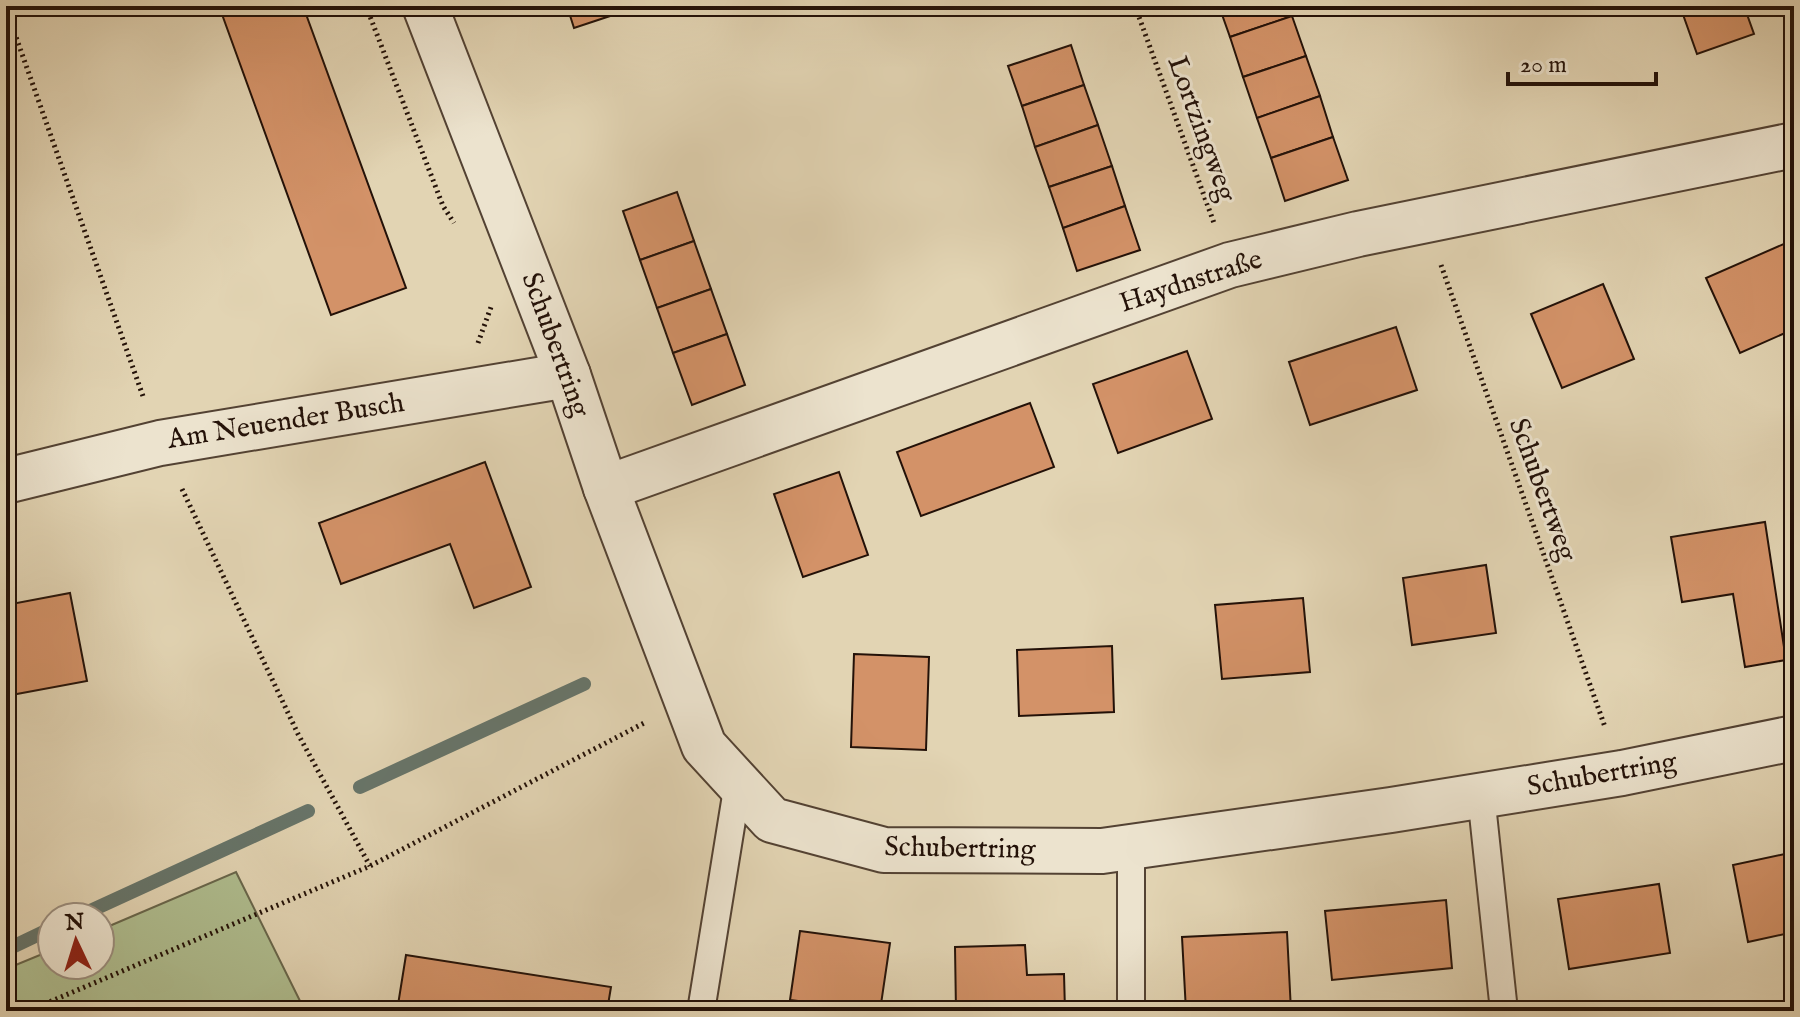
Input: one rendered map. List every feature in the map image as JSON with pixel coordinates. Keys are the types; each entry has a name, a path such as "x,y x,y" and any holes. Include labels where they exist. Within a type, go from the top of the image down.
{"street":[{"name":"Schubertring","path":"425,6 568,375 606,488 704,746 772,820 884,850 1102,851 1622,773 1794,738"},
{"name":"Haydnstraße","path":"606,488 1230,265 1425,221 1794,145"},
{"name":"Am Neuender Busch","path":"6,481 160,443 568,375"}],"lane":[{"path":"701,1011 738,783"},
{"path":"1481,795 1504,1011"},
{"path":"1131,847 1131,1011"}],"path":[{"path":"366,6 443,206 459,230"},
{"name":"Lortzingweg","path":"1135,6 1230,265"},
{"name":"Schubertweg","path":"1425,221 1622,773"},
{"path":"475,353 493,301"},
{"path":"28,1011 370,866 687,703"}],"green space":[{"path":"236,872 305,1011 6,1011 6,969 36,957 36,981 116,981 116,923"}],"building":[{"path":"219,6 303,6 406,288 331,315"},
{"path":"567,6 610,6 613,15 574,28"},
{"path":"610,6 642,6 613,15"},
{"path":"1219,6 1289,6 1292,16 1230,37"},
{"path":"1680,6 1744,6 1754,34 1697,54"},
{"path":"1292,16 1306,56 1243,77 1230,37"},
{"path":"1071,45 1084,85 1022,106 1008,66"},
{"path":"1306,56 1320,96 1257,118 1243,77"},
{"path":"1084,85 1098,125 1035,147 1022,106"},
{"path":"1320,96 1333,137 1271,158 1257,118"},
{"path":"1098,125 1112,166 1049,187 1035,147"},
{"path":"1333,137 1348,180 1285,201 1271,158"},
{"path":"1112,166 1125,206 1063,228 1049,187"},
{"path":"677,192 694,241 640,260 623,211"},
{"path":"1125,206 1140,250 1077,271 1063,228"},
{"path":"694,241 711,289 657,308 640,260"},
{"path":"1786,243 1794,260 1794,329 1740,353 1706,278"},
{"path":"1603,284 1634,359 1562,388 1531,314"},
{"path":"711,289 727,334 673,353 657,308"},
{"path":"1396,327 1417,390 1310,425 1289,362"},
{"path":"727,334 745,385 692,405 673,353"},
{"path":"1187,351 1212,419 1118,453 1093,384"},
{"path":"1030,403 1054,467 921,516 897,452"},
{"path":"485,462 531,587 474,608 450,544 341,584 319,523"},
{"path":"839,472 868,555 803,577 774,494"},
{"path":"1765,522 1786,660 1745,667 1733,594 1682,602 1671,537"},
{"path":"1486,565 1496,633 1412,645 1403,578"},
{"path":"70,593 87,681 6,696 6,605"},
{"path":"1303,598 1310,672 1222,679 1215,605"},
{"path":"1112,646 1114,712 1019,716 1017,650"},
{"path":"854,654 929,657 926,750 851,747"},
{"path":"1794,852 1794,932 1748,942 1733,865"},
{"path":"1659,884 1670,953 1569,969 1558,899"},
{"path":"1446,900 1452,968 1332,980 1325,911"},
{"path":"800,931 890,943 880,1011 790,1000"},
{"path":"1287,932 1291,1011 1186,1011 1182,937"},
{"path":"1025,945 1027,975 1064,974 1065,1011 956,1011 955,947"},
{"path":"406,955 611,987 607,1011 397,1011"}],"waterway":[{"path":"360,787 584,684"},
{"path":"112,901 308,811"},
{"path":"6,950 36,936"}]}
